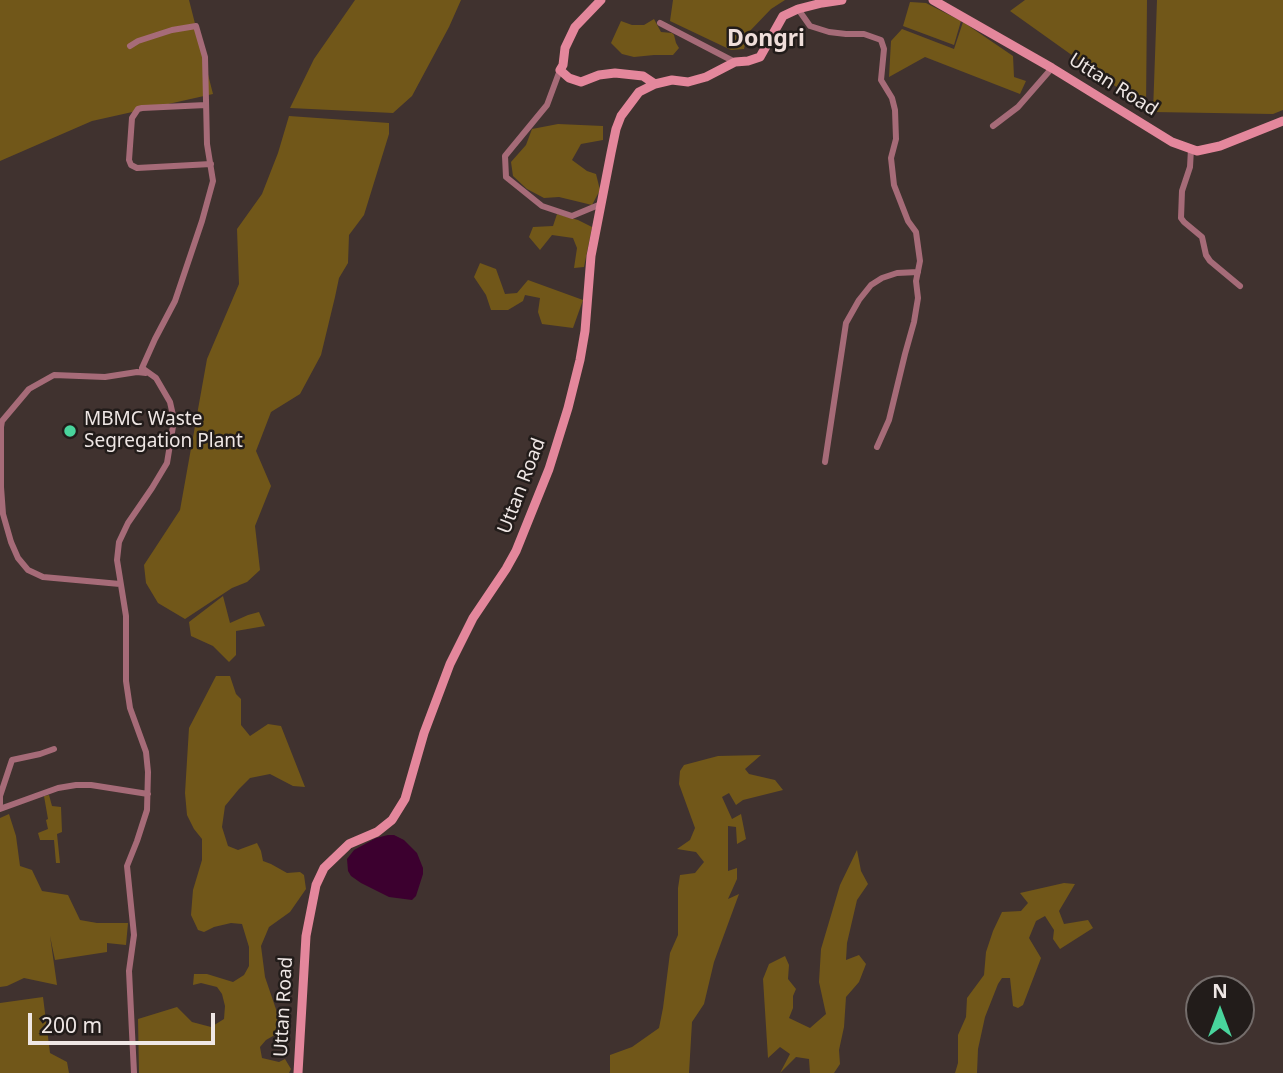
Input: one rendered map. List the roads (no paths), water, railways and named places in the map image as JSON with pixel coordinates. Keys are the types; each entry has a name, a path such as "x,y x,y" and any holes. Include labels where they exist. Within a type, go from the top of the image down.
{"main road":[{"path":"601,0 576,27 565,48 560,70 569,78 581,82 599,75 615,73 643,76 655,84 672,80 688,82 706,77 736,62 760,57 783,16 822,1 842,0"},
{"name":"Uttan Road","path":"933,0 1052,68 1171,142 1191,149"},
{"name":"Uttan Road","path":"298,1073 306,936 316,885 324,867 349,845 377,832 392,820 405,799 427,723 450,664 473,618 506,569 524,533 568,408 580,360 591,256 613,141 621,117 639,92 655,84"},
{"path":"1191,149 1197,151 1220,146 1283,121"}],"street":[{"path":"798,9 810,26 820,30 864,34 881,40 884,56 881,80 892,98 895,110 896,139 891,158 894,185 908,221 916,232 920,261 914,322 889,420 877,447"},
{"path":"660,23 736,62"},
{"path":"130,46 172,30 196,26 205,57 207,144 212,181 210,194 175,301 142,368 151,376"},
{"path":"993,127 1018,107 1052,68"},
{"path":"560,70 547,105 505,156 506,177 542,206 572,216 601,204"},
{"path":"206,105 138,109 132,118 128,160 137,168 211,164"},
{"path":"1191,149 1191,167 1181,197 1181,218 1202,237 1210,261 1240,286"},
{"path":"825,462 846,323 871,285 897,273 918,272"},
{"path":"120,584 43,577 29,570 18,558 2,514 2,421 29,389 54,375 105,377 137,372 151,376 156,378 170,402 174,420 167,463 128,523 119,542 117,560 126,616 126,681 130,708 146,752 148,793 147,810 127,866 134,935 129,971 134,1073"},
{"path":"54,749 12,760 0,796 0,807 58,788 76,785 148,793"}],"place":[{"name":"MBMC Waste Segregation Plant","path":"70,431"}],"district":[{"name":"Dongri","path":"766,39"}]}
